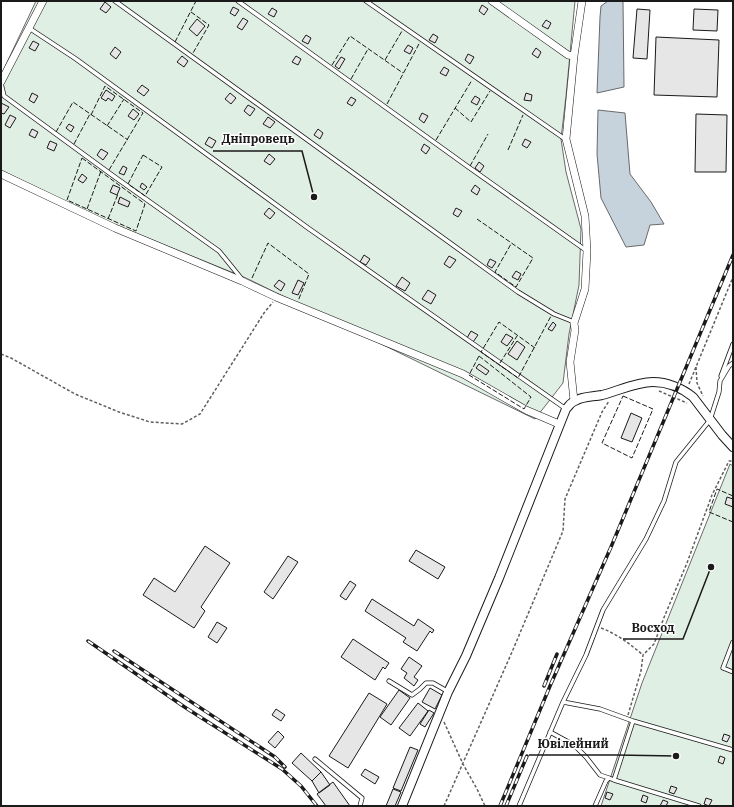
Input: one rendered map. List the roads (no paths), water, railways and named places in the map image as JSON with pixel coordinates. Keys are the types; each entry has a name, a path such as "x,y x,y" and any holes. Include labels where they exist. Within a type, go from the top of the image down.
{"street":[{"path":"1,83 43,1"},
{"path":"492,1 568,55 574,56"},
{"path":"574,401 570,362 575,330 574,323 585,289 587,251 585,216 566,139 574,56 582,1"},
{"path":"1,174 115,228 242,281 276,297 463,374 526,410 559,424"},
{"path":"402,806 448,692 466,656 499,578 566,408 574,401 581,398 652,382 667,384 686,392 693,397 733,447"}],"lane":[{"path":"115,1 518,292 554,314 574,323"},
{"path":"238,1 587,251"},
{"path":"366,1 566,139"},
{"path":"29,28 76,59 308,228 566,408"},
{"path":"1,83 4,96 219,251 242,281"},
{"path":"519,806 563,702 586,655 603,610 646,539 664,501 676,462 710,420 719,392 724,367 733,344"},
{"path":"720,381 729,366 733,363"},
{"path":"733,642 723,668 733,672"},
{"path":"389,681 412,695 420,690 426,683 433,683 448,692"},
{"path":"563,702 600,709 633,721 733,750"},
{"path":"614,780 633,721"},
{"path":"550,732 574,746 586,757 600,776 700,806"},
{"path":"315,759 362,798 360,806"},
{"path":"595,806 606,781 609,778"}],"railway":[{"path":"500,806 550,686 611,547 733,255"},
{"path":"88,641 186,708 282,769 301,786 317,806"},
{"path":"114,651 275,757 285,767"},
{"path":"544,686 557,654"},
{"path":"506,806 527,756"}],"place":[{"name":"Дніпровець","path":"314,197"},
{"name":"Восход","path":"711,567"},
{"name":"Ювілейний","path":"676,756"}]}
